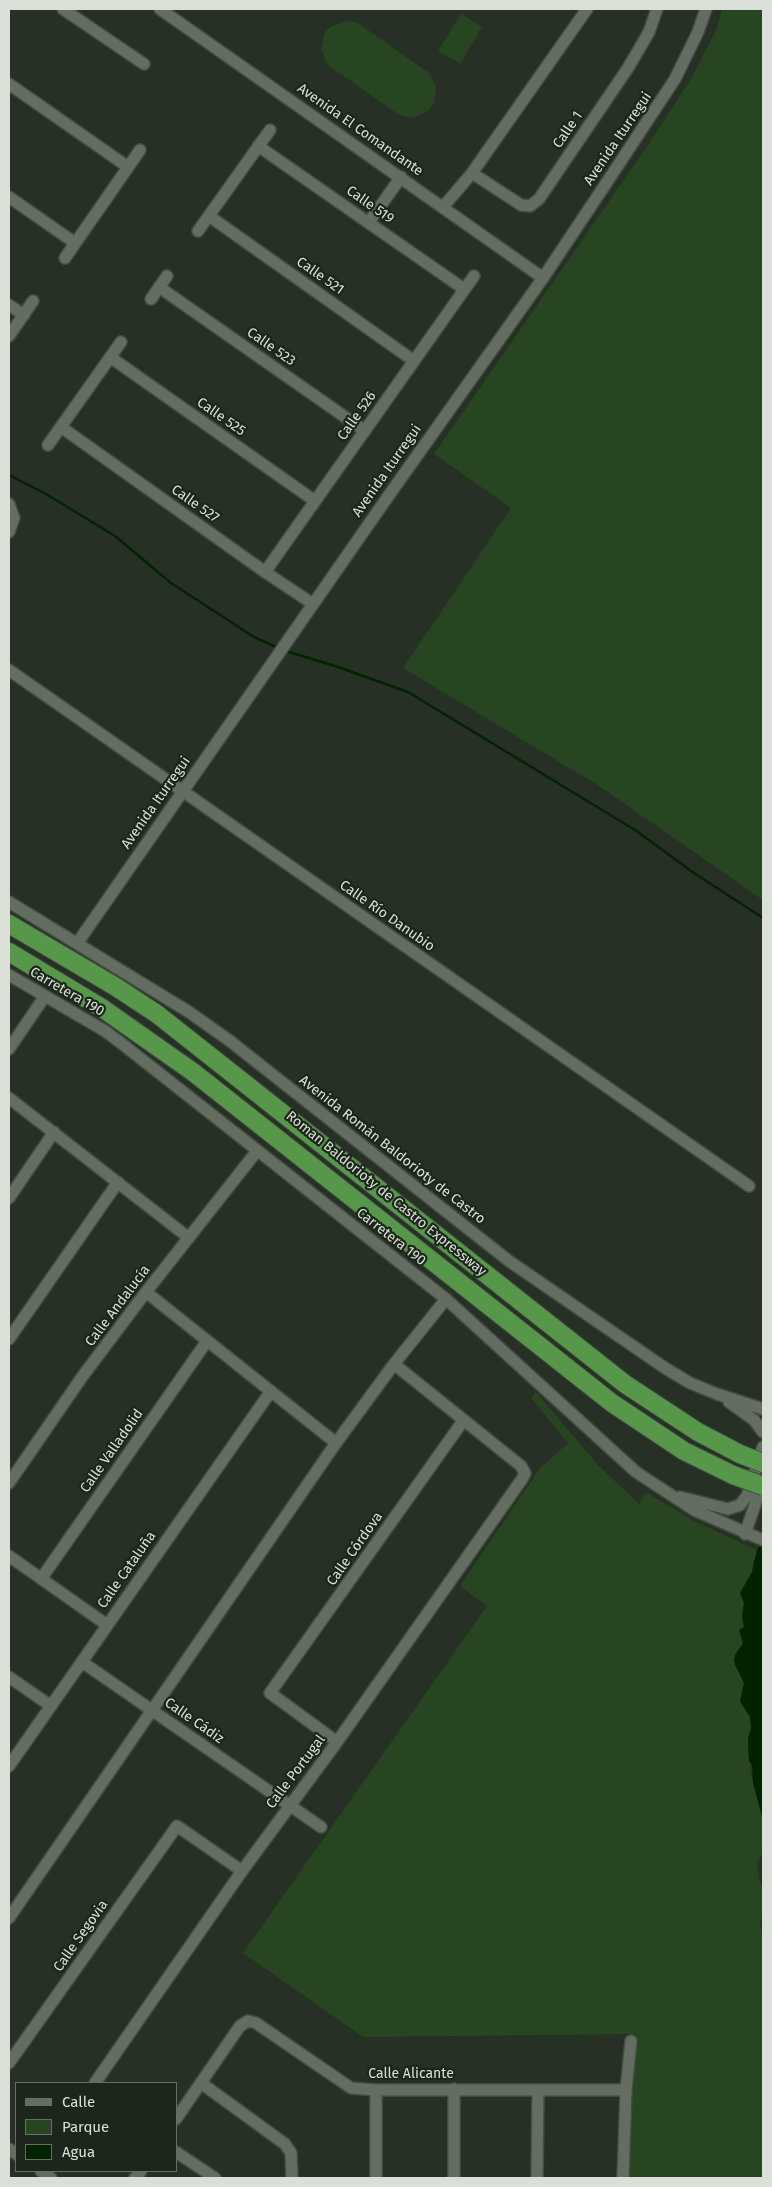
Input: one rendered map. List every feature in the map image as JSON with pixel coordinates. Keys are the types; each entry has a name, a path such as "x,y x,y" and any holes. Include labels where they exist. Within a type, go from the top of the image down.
{"highway":[{"name":"Roman Baldorioty de Castro Expressway","path":"9,924 84,968 156,1014 625,1384 698,1432 740,1454 763,1463"},
{"name":"Roman Baldorioty de Castro Expressway","path":"9,952 102,1008 193,1072 612,1403 684,1451 733,1475 763,1486"}],"street":[{"path":"63,9 144,64"},
{"name":"Avenida El Comandante","path":"160,9 543,278"},
{"path":"443,207 472,173 588,9"},
{"name":"Calle 1","path":"472,173 521,205 530,206 539,199 636,56 649,32 657,9"},
{"name":"Avenida Iturregui","path":"78,942 543,278 676,78 698,32 706,9"},
{"path":"9,84 128,167"},
{"path":"198,231 270,130"},
{"name":"Calle 519","path":"258,146 464,289"},
{"path":"65,258 140,150"},
{"path":"369,222 401,178"},
{"path":"9,197 75,243"},
{"name":"Calle 521","path":"208,216 414,361"},
{"path":"151,299 167,276"},
{"name":"Calle 526","path":"265,572 474,276"},
{"name":"Calle 523","path":"159,287 365,432"},
{"path":"9,336 33,301"},
{"path":"9,304 24,315"},
{"path":"48,445 120,342"},
{"name":"Calle 525","path":"110,357 315,501"},
{"name":"Calle 527","path":"61,427 313,604"},
{"path":"9,504 14,518 9,532"},
{"name":"Calle Río Danubio","path":"9,670 749,1186"},
{"name":"Avenida Román Baldorioty de Castro","path":"9,902 78,942 189,1012 230,1042 509,1261 665,1368 690,1383 763,1409"},
{"name":"Carretera 190","path":"9,975 121,1043 446,1299 636,1472 664,1492 694,1510 753,1537 763,1480"},
{"path":"9,1049 45,996"},
{"path":"9,1098 189,1238"},
{"path":"9,1198 54,1132"},
{"name":"Calle Andalucía","path":"9,1483 82,1377 257,1151"},
{"path":"9,1339 118,1182"},
{"path":"146,1292 336,1443"},
{"path":"9,1918 336,1443 394,1364 446,1299"},
{"name":"Calle Valladolid","path":"41,1579 207,1341"},
{"path":"394,1364 463,1421"},
{"name":"Calle Cataluña","path":"9,1766 271,1391"},
{"path":"717,1394 754,1420 763,1432"},
{"name":"Calle Portugal","path":"96,2082 289,1805 337,1742 522,1479 525,1473 521,1466 463,1421"},
{"name":"Calle Córdova","path":"337,1742 270,1693 463,1421"},
{"path":"664,1492 720,1508 733,1508 740,1505 747,1496 763,1447"},
{"path":"9,1556 107,1625"},
{"name":"Calle Cádiz","path":"82,1662 321,1827"},
{"path":"9,1677 51,1706"},
{"name":"Calle Segovia","path":"9,2063 177,1826 242,1872"},
{"name":"Calle Alicante","path":"178,2116 240,2026 248,2021 256,2023 350,2088 376,2090 626,2090"},
{"path":"624,2178 626,2090 632,2041"},
{"path":"201,2083 285,2144 291,2153 292,2178"},
{"path":"454,2089 454,2178"},
{"path":"376,2090 376,2178"},
{"path":"537,2178 538,2090"},
{"path":"178,2153 216,2178"}],"green space":[{"path":"722,9 763,9 763,900 599,786 403,668 511,508 434,454 648,145 692,77 717,28"},
{"path":"461,14 482,27 460,64 438,51"},
{"path":"349,21 358,23 429,73 436,87 434,103 429,110 415,118 399,115 328,65 321,49 325,32 332,26"},
{"path":"536,1392 597,1464 639,1504 646,1492 694,1521 757,1550 752,1572 746,1582 742,1617 744,1627 739,1630 743,1643 735,1655 735,1665 744,1683 741,1704 750,1717 751,1728 748,1747 751,1773 763,1820 763,1852 757,1863 760,1882 763,1885 763,1915 760,1922 763,1938 763,2178 630,2178 631,2092 635,2034 363,2037 243,1953 487,1606 460,1586 540,1468 568,1443 531,1398"}],"water":[{"path":"763,1541 763,1820 753,1783 752,1765 749,1761 750,1717 740,1701 744,1683 734,1662 735,1655 743,1643 739,1630 744,1627 742,1617 744,1603 740,1593 752,1572 757,1550"}],"waterway":[{"path":"9,475 46,494 115,536 171,583 254,637 278,648"},
{"path":"286,651 408,692 635,830 694,873 763,918"}]}
